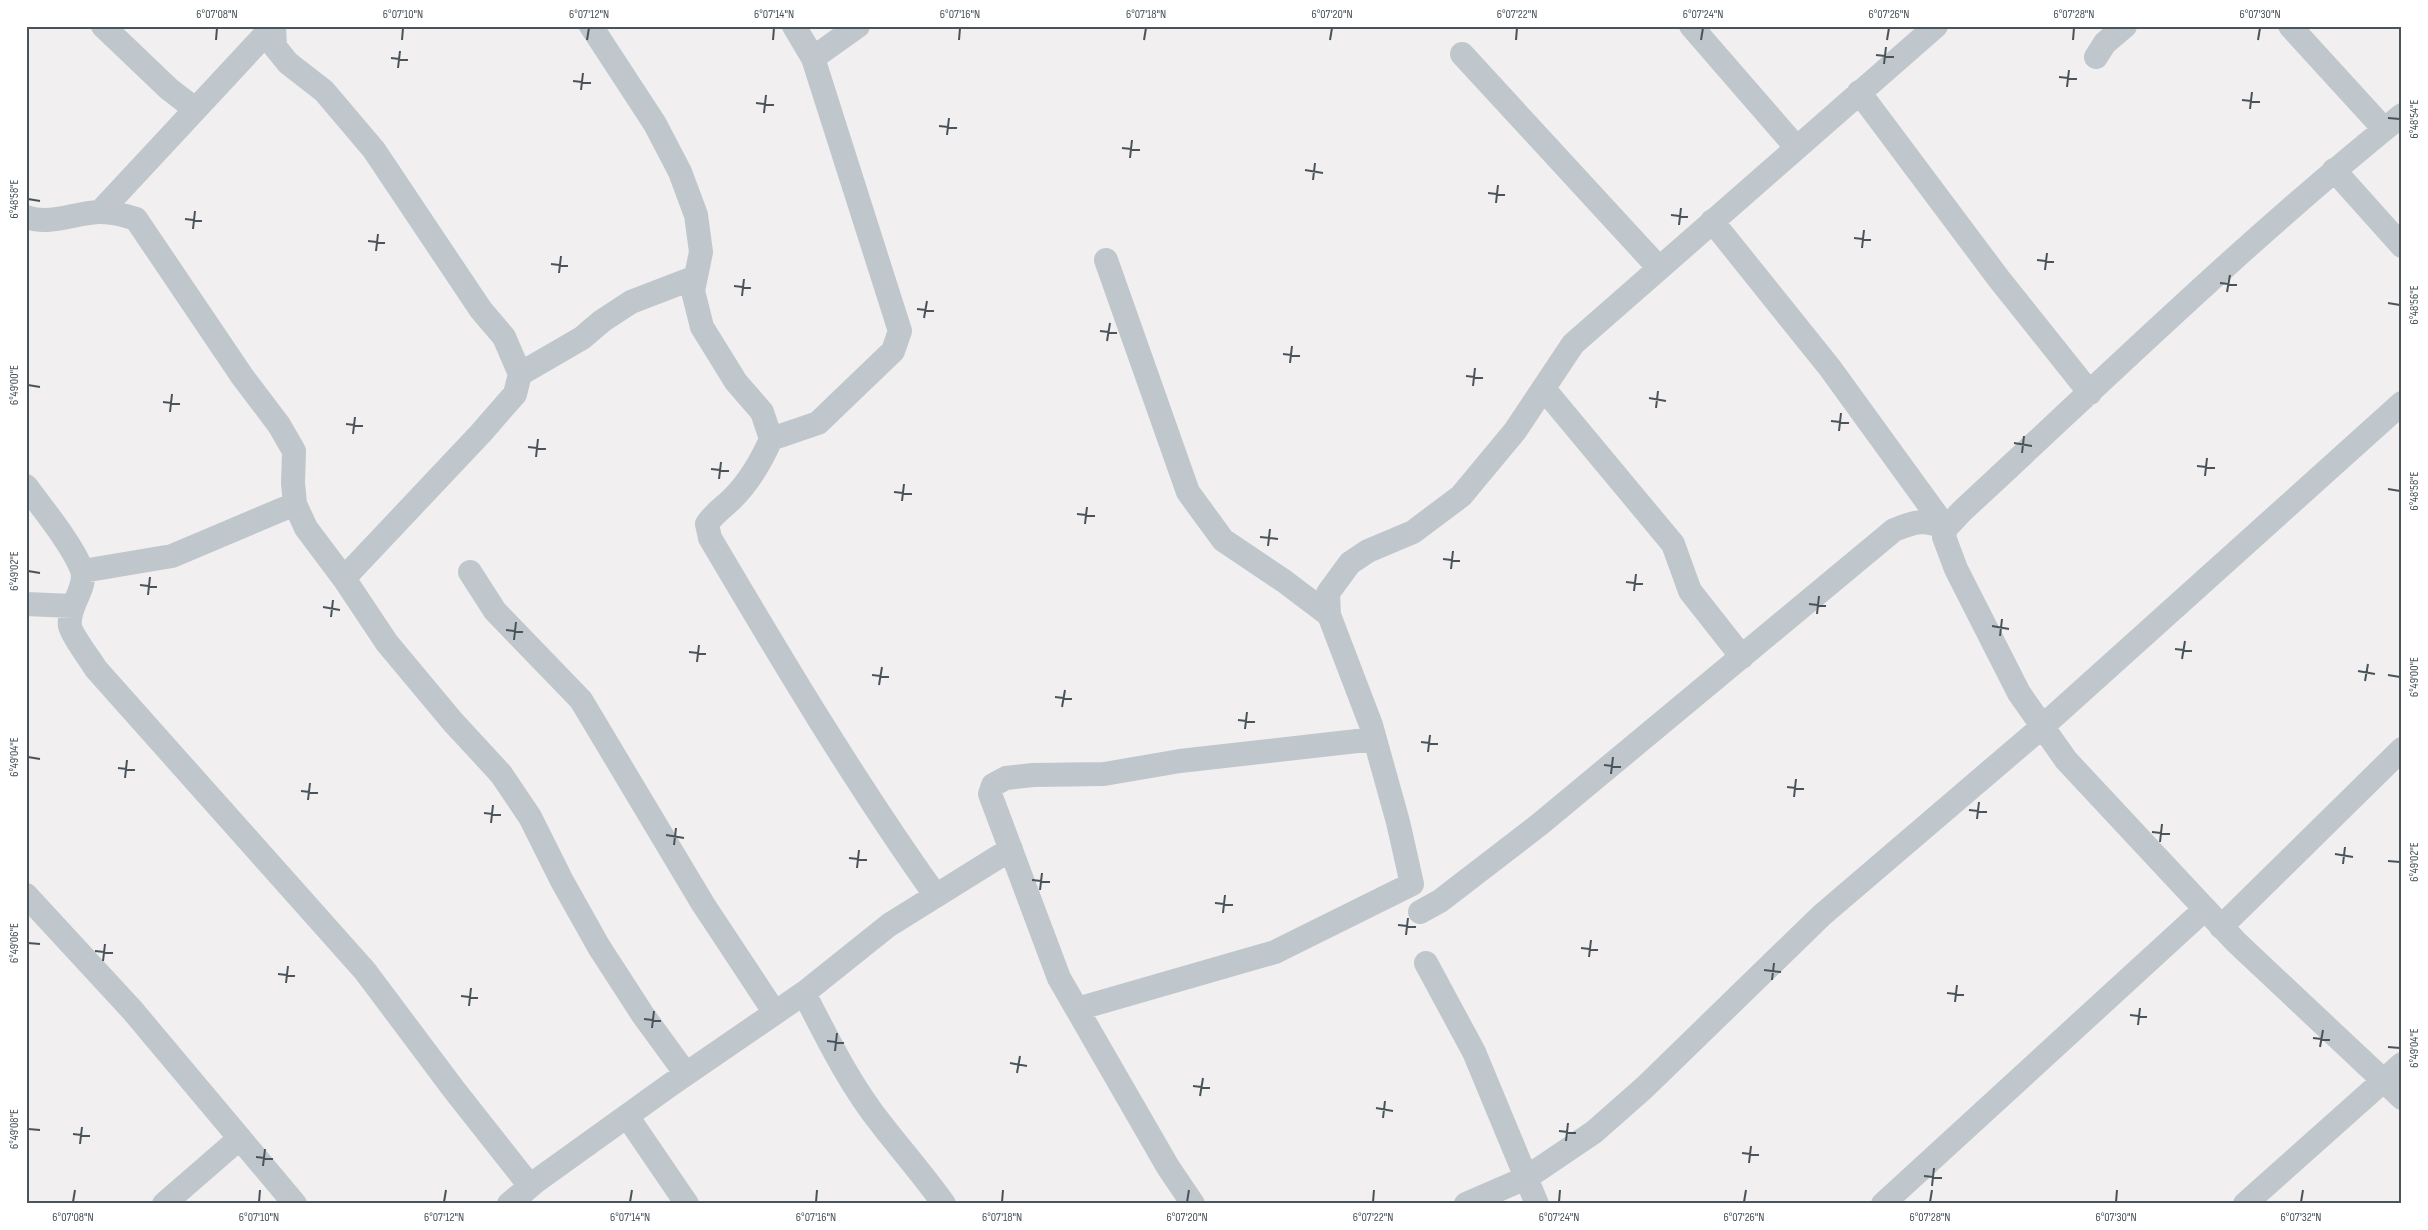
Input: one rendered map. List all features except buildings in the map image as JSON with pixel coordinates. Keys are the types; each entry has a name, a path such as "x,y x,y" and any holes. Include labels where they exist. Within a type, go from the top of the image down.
{"street":[{"path":"103,26 169,89 195,109"},
{"path":"100,212 273,26"},
{"path":"273,26 275,48 288,63 324,91 374,150 481,310 504,336 520,374 515,394 504,407 347,575 345,580"},
{"path":"590,26 655,124 680,172 696,215 700,252 693,291 702,327 736,382 762,412 770,439 759,466 731,500 715,512 707,524 710,538 811,708 887,828 936,896"},
{"path":"770,439 818,423 893,351 900,331 813,58 794,26"},
{"path":"813,58 858,26"},
{"path":"1691,26 1796,148"},
{"path":"1077,1009 1275,952 1412,884 1398,822 1375,739 1329,616 1328,593 1350,563 1368,551 1413,532 1461,496 1515,431 1573,344 1712,220 1936,26"},
{"path":"2096,57 2105,43 2125,26"},
{"path":"2290,26 2393,122 2334,170 2090,393 1946,528 1944,537 1956,569 2019,693 2066,760 2221,927 2402,1098"},
{"path":"1462,54 1659,268"},
{"path":"1859,92 2000,279 2090,393"},
{"path":"2334,170 2402,246"},
{"path":"30,223 100,212 119,213 136,219 242,376 279,425 294,450 292,483 295,504 306,528 345,580 387,643 453,722 502,774 530,817 562,881 599,947 643,1015 686,1074"},
{"path":"1712,220 1830,368 1946,528"},
{"path":"1106,260 1188,492 1223,540 1284,581 1329,616"},
{"path":"520,374 582,338 602,321 631,302 696,277"},
{"path":"1544,389 1673,544 1690,591 1742,657"},
{"path":"1466,1204 1526,1178 1594,1132 1645,1087 1822,916 2042,726 2402,403"},
{"path":"26,486 65,540 83,572 80,591 72,606 70,626 96,669 365,970 454,1091 530,1186"},
{"path":"83,572 172,556 295,504"},
{"path":"1420,912 1440,901 1540,824 1894,530 1910,523 1928,521 1946,528"},
{"path":"470,572 495,611 581,700 703,904 775,1013"},
{"path":"26,604 72,606"},
{"path":"1194,1204 1168,1167 1059,978 990,794 993,785 1000,780 1033,775 1104,774 1180,761 1375,739"},
{"path":"2221,927 2402,749"},
{"path":"509,1204 530,1186 627,1116 804,993 889,925 1011,849"},
{"path":"26,895 133,1011 295,1204"},
{"path":"1883,1204 2204,909"},
{"path":"1426,962 1474,1052 1537,1204"},
{"path":"804,993 828,1040 858,1091 944,1204"},
{"path":"2246,1204 2402,1064"},
{"path":"627,1116 687,1204"},
{"path":"164,1204 240,1138"}]}
